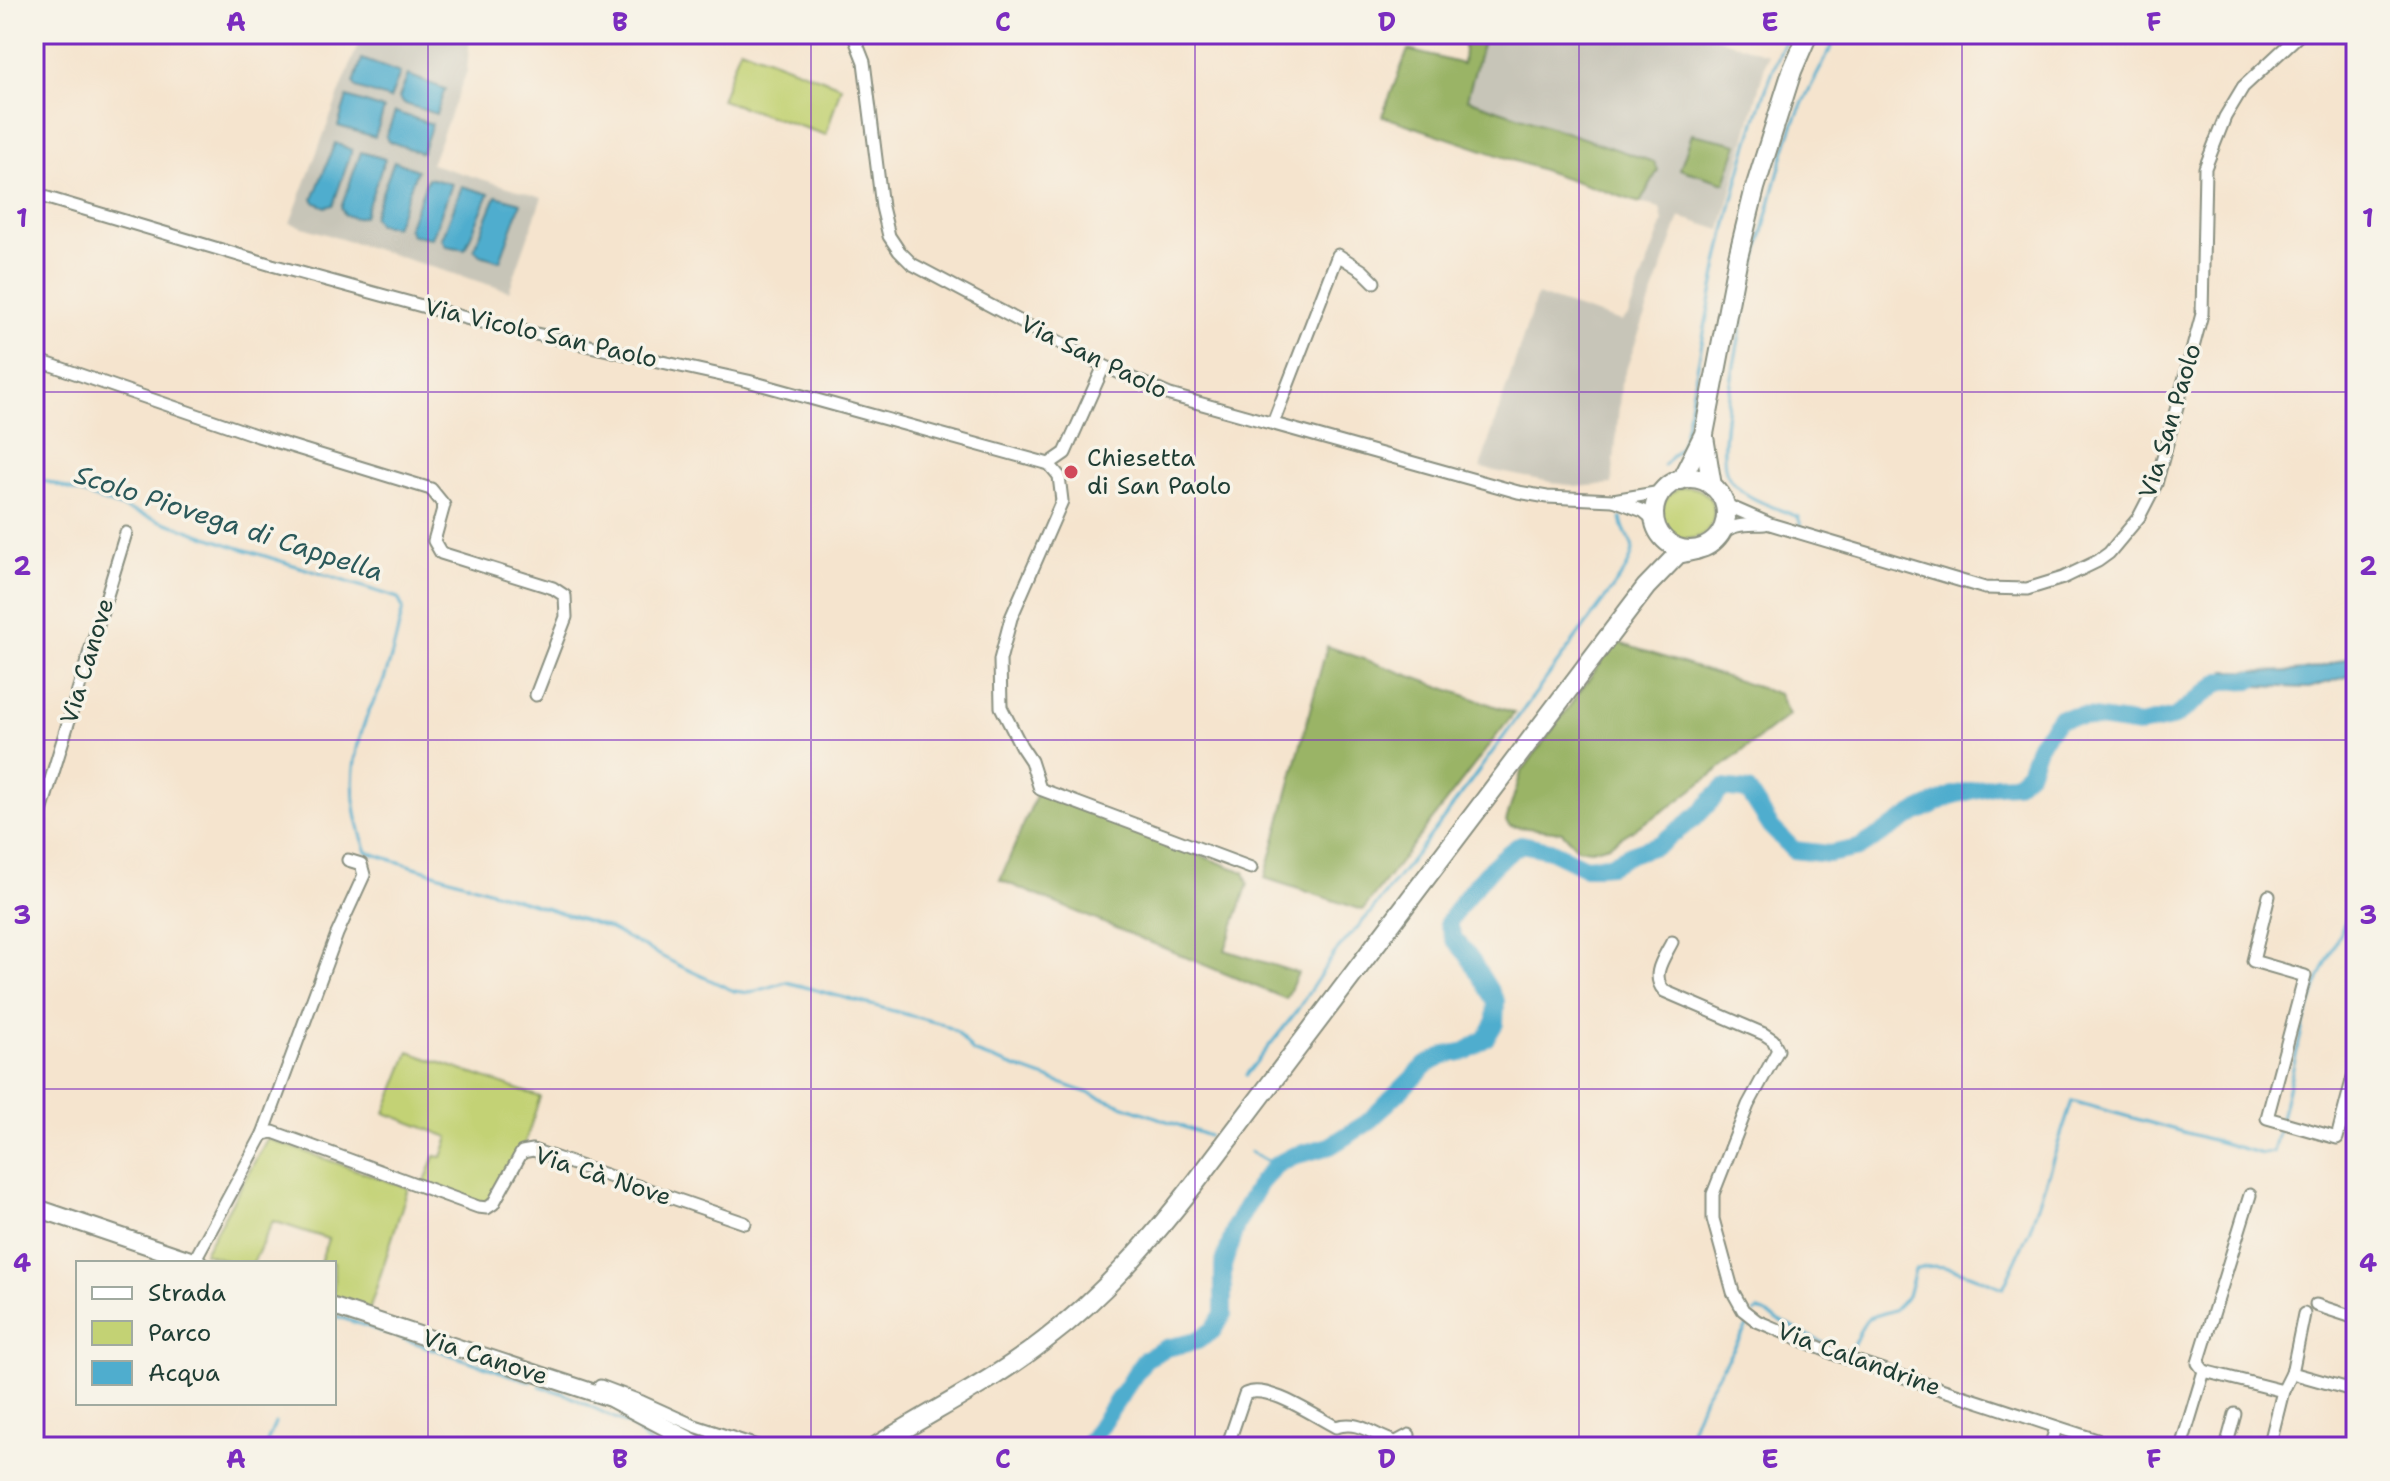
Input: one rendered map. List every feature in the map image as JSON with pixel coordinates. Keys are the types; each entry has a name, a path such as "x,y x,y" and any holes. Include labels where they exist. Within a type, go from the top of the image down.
{"main road":[{"path":"1681,480 1704,434 1738,257 1755,188 1792,71 1808,34"},
{"path":"875,1447 969,1392 1044,1341 1091,1300 1154,1235 1646,587 1678,554 1696,550 1713,542 1719,535 1724,526 1724,504 1712,486 1704,434"},
{"path":"1646,587 1656,526 1654,510 1661,492 1681,480 1692,478 1712,486"},
{"path":"1656,526 1675,547 1696,550"},
{"path":"884,1447 908,1426"}],"street":[{"name":"Via San Paolo","path":"853,34 864,62 882,207 889,236 912,264 1104,366 1170,395 1518,492 1547,497 1613,500 1661,492"},
{"name":"Via San Paolo","path":"1724,504 1770,524 1985,588 2027,589 2063,578 2109,553 2139,517 2156,484 2179,407 2202,314 2205,168 2225,117 2243,87 2300,34"},
{"name":"Via Vicolo San Paolo","path":"34,194 272,265 473,320 748,381 1049,464"},
{"path":"1273,423 1338,255 1374,282"},
{"path":"34,359 258,436 431,489 444,505 434,541 441,553 553,588 565,596 566,617 536,695"},
{"path":"1104,366 1065,453 1049,464 1059,476 1062,501 1011,618 1000,660 1001,707 1031,761 1040,789 1251,868"},
{"name":"Via San Paolo","path":"1613,500 1643,511 1656,526"},
{"name":"Via San Paolo","path":"1719,535 1740,524 1770,524"},
{"name":"Via Canove","path":"34,835 126,533"},
{"path":"198,1261 263,1134 337,934 364,875 361,864 348,860"},
{"path":"2269,896 2253,961 2305,976 2267,1118 2337,1138 2356,1065"},
{"name":"Via Calandrine","path":"1672,942 1657,974 1657,983 1664,991 1764,1034 1773,1040 1778,1050 1748,1105 1713,1194 1713,1219 1737,1302 1753,1318 1837,1355 2118,1447"},
{"name":"Via Cà Nove","path":"263,1134 273,1132 487,1208 493,1204 522,1152 533,1150 745,1223"},
{"path":"2250,1195 2198,1363 2204,1371 2283,1391"},
{"path":"34,1207 194,1261"},
{"path":"2316,1305 2356,1318"},
{"name":"Via Canove","path":"336,1308 610,1398 703,1447"},
{"path":"2269,1447 2283,1391 2292,1373 2304,1314"},
{"path":"2181,1447 2204,1371"},
{"path":"2292,1373 2356,1391"},
{"name":"Via Canove","path":"567,1376 642,1402 695,1426 760,1447"},
{"path":"1227,1447 1241,1401 1245,1394 1253,1390 1267,1391 1336,1427 1361,1425 1382,1439 1396,1442 1409,1435"},
{"name":"Via Canove","path":"635,1410 678,1447"},
{"path":"2226,1447 2235,1414"},
{"path":"2050,1447 2056,1428"}],"shaded area":[{"path":"362,34 470,34 467,71 431,164 542,197 509,291 290,223"},
{"path":"1485,34 1703,34 1768,54 1721,230 1680,217 1621,384 1612,484 1576,487 1480,468 1537,295 1621,322 1628,316 1663,222 1660,208 1640,203 1658,170 1654,162 1467,99"}],"green space":[{"path":"1465,34 1485,34 1467,99 1654,162 1658,170 1640,203 1382,116 1408,50 1463,64"},
{"path":"740,48 841,86 826,135 721,100"},
{"path":"1692,134 1738,144 1725,183 1680,169"},
{"path":"1688,487 1706,495 1714,513 1706,531 1688,539 1670,531 1662,513 1670,495"},
{"path":"1616,642 1779,694 1789,715 1674,804 1609,845 1591,850 1577,848 1562,832 1510,826 1506,821 1521,773"},
{"path":"1327,646 1514,713 1363,910 1265,878"},
{"path":"1037,793 1244,872 1248,884 1225,950 1298,973 1286,999 1000,880"},
{"path":"409,1052 540,1097 522,1152 487,1208 422,1188 435,1156 442,1157 449,1137 385,1113"},
{"path":"269,1139 408,1188 369,1311 336,1300 336,1261 321,1261 328,1239 273,1221 254,1261 227,1261 204,1253"}],"water":[{"path":"362,59 400,73 390,99 356,88 354,83"},
{"path":"408,75 445,89 436,114 402,103 399,98"},
{"path":"347,97 384,109 375,137 338,126"},
{"path":"395,112 432,124 422,153 388,141 386,137"},
{"path":"335,143 352,150 333,205 326,207 313,199"},
{"path":"361,152 385,159 364,216 355,218 345,215 341,208"},
{"path":"394,161 417,170 395,227 377,224 373,217"},
{"path":"428,178 452,184 432,238 412,235 408,228"},
{"path":"462,186 489,194 465,249 446,246 442,239"},
{"path":"496,196 521,203 500,261 480,255 474,249"},
{"path":"2356,654 2356,674 2309,688 2232,685 2226,671 2307,669"}],"waterway":[{"path":"1664,465 1681,446 1684,436 1738,181 1752,131 1788,34"},
{"path":"1801,525 1798,517 1748,496 1732,482 1727,474 1724,450 1735,359 1773,193 1794,123 1835,34"},
{"name":"Scolo Piovega di Cappella","path":"34,477 230,545 398,598 403,608 389,666 362,731 354,765 356,816 367,852 606,927 734,991 750,993 786,982 942,1024 957,1032 973,1052 1209,1136"},
{"path":"1246,1075 1296,1012 1334,954 1441,822 1623,574 1633,548 1621,518"},
{"path":"1086,1447 1145,1359 1166,1348 1197,1341 1213,1330 1223,1314 1223,1266 1236,1225 1260,1183 1276,1165 1293,1156 1330,1146 1367,1123 1426,1065 1446,1055 1466,1051 1486,1038 1495,1023 1496,1001 1468,955 1454,939 1448,923 1481,879 1521,844 1550,850 1585,867 1610,865 1660,844 1698,815 1723,788 1748,791 1771,827 1794,850 1829,854 1859,848 1915,813 1953,795 2015,784 2029,772 2039,744 2059,718 2079,716 2140,725 2175,717 2221,681 2252,680"},
{"path":"1840,1350 1848,1351 1868,1318 1894,1310 1908,1296 1915,1270 1937,1266 1948,1268 2003,1288 2030,1229 2072,1101 2262,1154 2273,1152 2303,1026 2319,979 2356,897"},
{"name":"Scolo Piovega di Cappella","path":"1250,1152 1276,1165"},
{"path":"1755,1313 1758,1310 1829,1346"},
{"path":"336,1316 531,1382"},
{"path":"1684,1447 1704,1397 1751,1320"},
{"path":"540,1386 565,1394 631,1426 653,1447"},
{"path":"265,1447 275,1423"}],"place":[{"name":"Chiesetta di San Paolo","path":"1071,472"}]}
